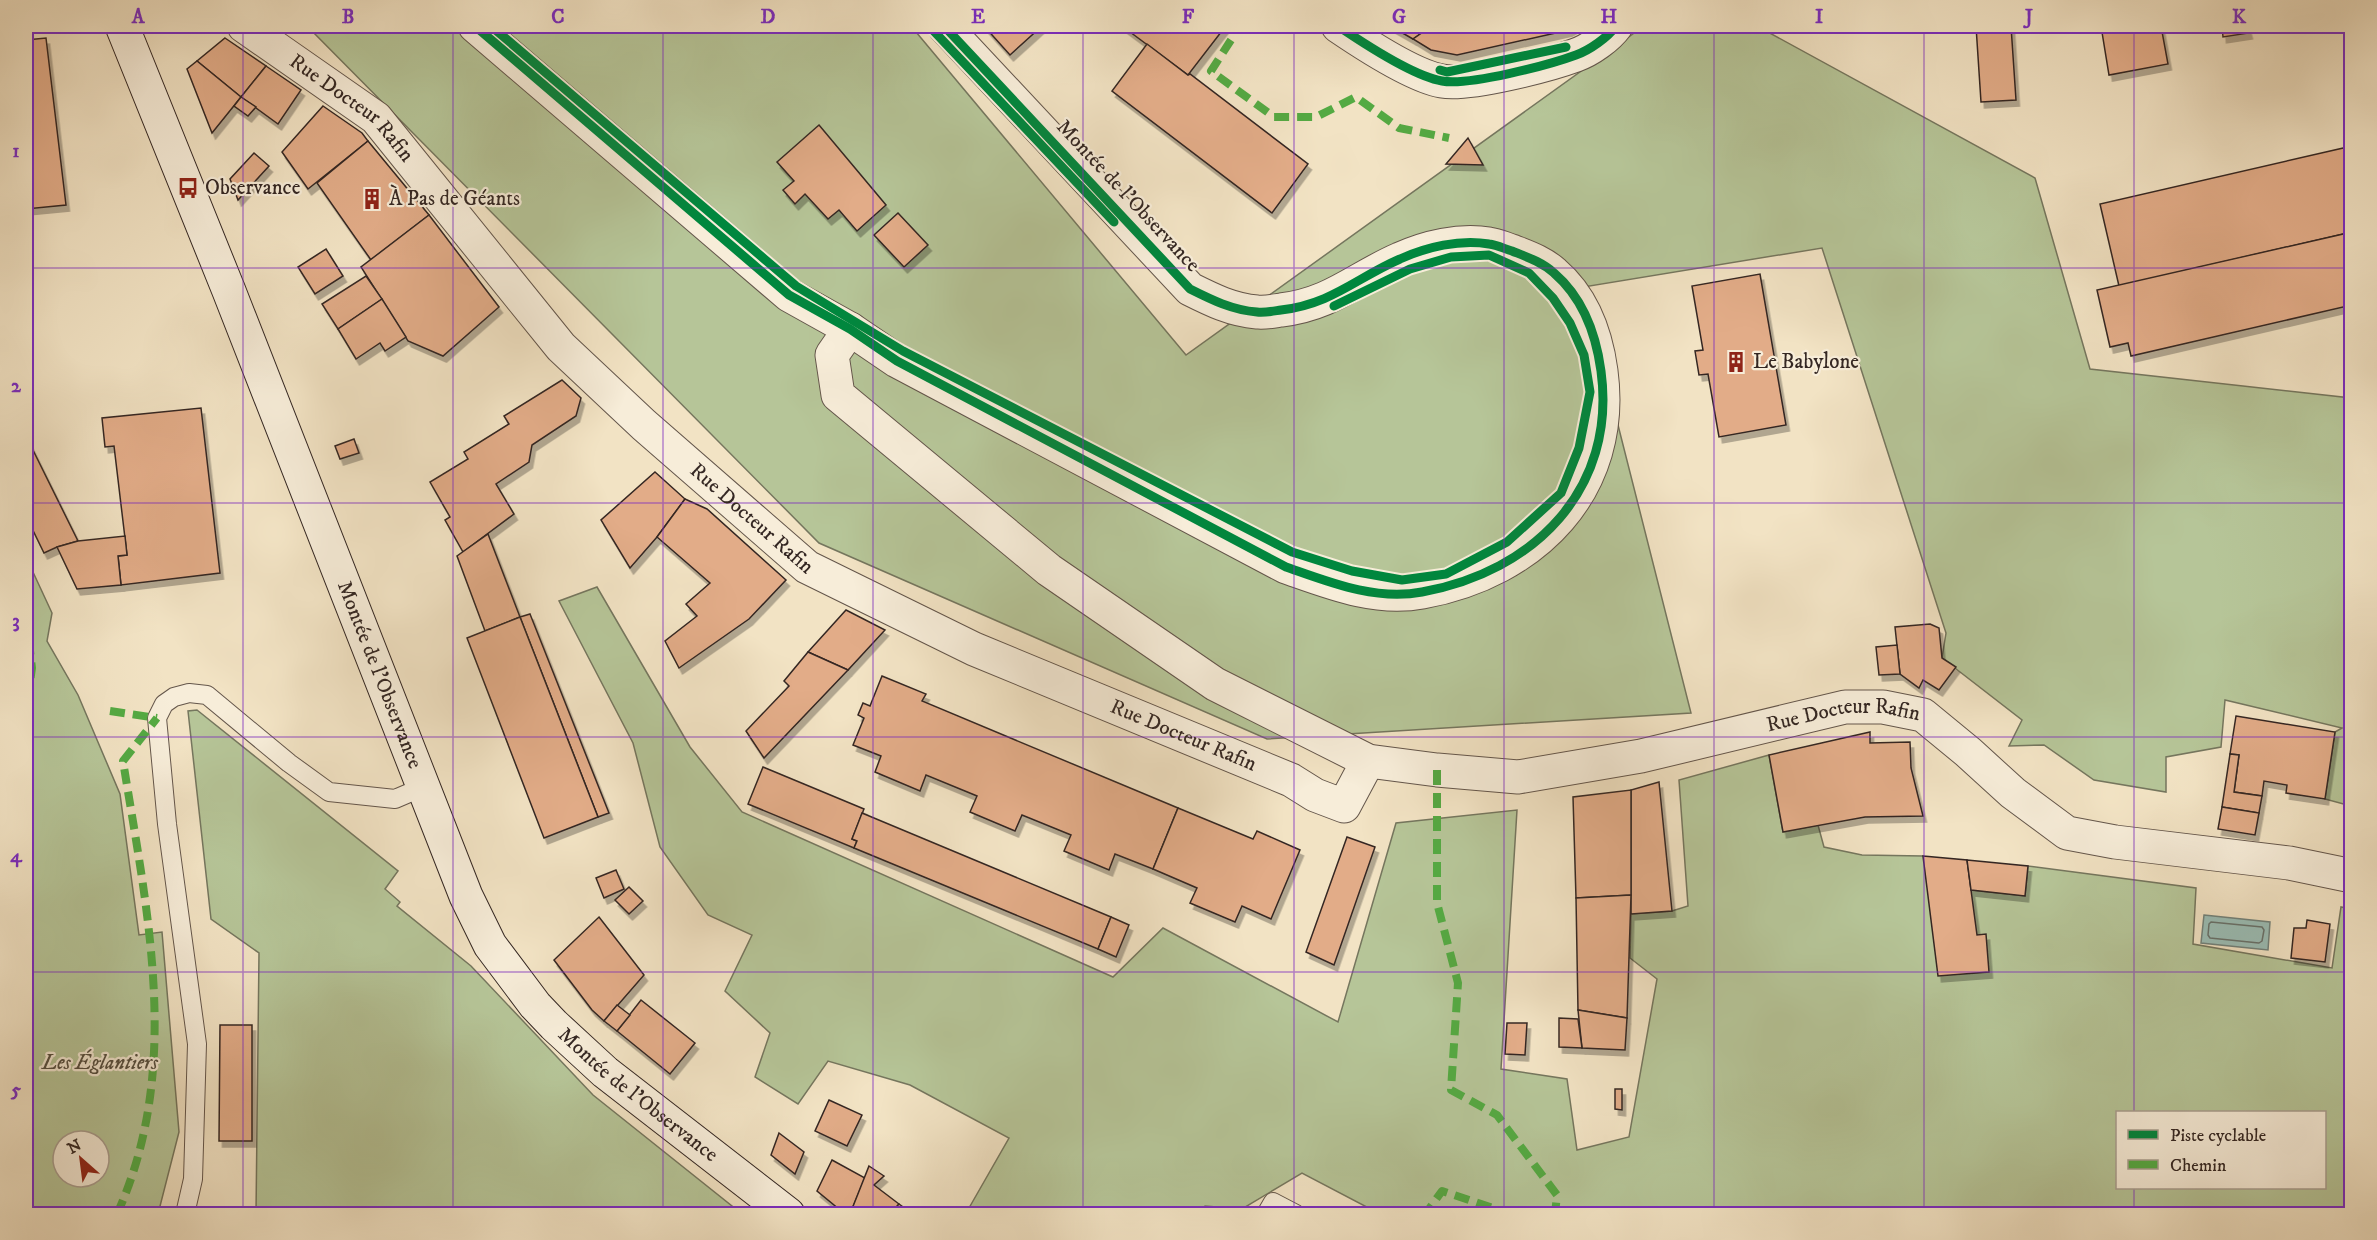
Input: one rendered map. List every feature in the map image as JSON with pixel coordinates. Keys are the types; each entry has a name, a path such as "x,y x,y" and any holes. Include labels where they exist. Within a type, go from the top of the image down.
{"street":[{"name":"Rue Docteur Rafin","path":"244,26 376,118 561,347 644,425 807,567 974,649 1291,780 1315,795 1344,806 1368,761"},
{"name":"Montée de l'Observance","path":"475,26 789,295 850,329 897,361 1286,567 1346,588 1383,593 1419,593 1462,583 1505,562 1541,538 1573,503 1594,460 1605,398 1598,352 1588,319 1574,294 1554,272 1531,258 1489,244 1446,244 1400,259 1335,296 1296,308 1259,312 1223,306 1190,289 944,26"},
{"path":"1338,26 1417,73 1443,82 1485,79 1578,54 1611,33 1617,26"},
{"name":"Montée de l'Observance","path":"126,27 466,896 490,945 536,1005 604,1072 788,1215"},
{"name":"Rue Docteur Rafin","path":"850,329 832,355 838,395 1049,570 1215,684 1368,761 1437,771 1518,777 1641,756 1845,707 1883,707 1923,716 1968,752 2013,793 2067,832 2115,842 2289,862 2352,876"}],"lane":[{"path":"184,1215 193,1179 197,1044 167,824 157,718 164,704 174,697 189,693 207,694 289,763 329,792 395,799 423,787"},
{"path":"1266,1215 1273,1202 1296,1215"}],"green space":[{"path":"307,26 911,26 1186,355 1644,26 1757,26 2035,178 2090,369 2351,398 2351,806 2325,799 2335,732 2342,728 2225,700 2221,747 2166,757 2166,792 2094,780 2044,745 2009,746 2022,720 1942,658 1946,633 1822,248 1583,287 1691,713 1267,739 819,543"},
{"name":"Les Églantiers","path":"26,557 52,613 47,641 78,695 120,794 139,935 162,932 179,1132 158,1214 26,1214"},
{"path":"597,587 690,747 742,812 1113,977 1163,928 1338,1022 1396,823 1517,810 1501,1069 1567,1079 1577,1150 1629,1137 1657,979 1630,958 1631,914 1672,911 1688,906 1679,780 1769,755 1783,832 1818,825 1824,847 1862,855 1923,856 1972,890 2025,896 2028,866 2196,888 2193,944 2332,968 2341,907 2351,909 2351,1214 1380,1214 1302,1173 1242,1209 1205,1206 1201,1214 976,1214 969,1208 1009,1138 910,1085 828,1061 798,1104 755,1077 770,1033 725,991 752,935 708,915 660,847 633,743 559,601"},
{"path":"197,710 398,871 385,889 400,902 397,906 471,966 593,1095 742,1214 256,1214 259,953 211,919 188,711"}],"water":[{"path":"2204,915 2270,922 2268,950 2201,943"}],"building":[{"path":"984,26 1042,26 1010,55"},
{"path":"1122,26 1223,26 1225,27 1188,75"},
{"path":"1390,26 1425,26 1427,29 1413,39"},
{"path":"1432,26 1437,31 1444,26 1576,26 1569,30 1457,55 1431,50 1413,39"},
{"path":"1976,26 2011,26 2016,100 1981,102"},
{"path":"2101,26 2161,26 2168,64 2109,75"},
{"path":"2222,26 2247,26 2249,33 2223,37"},
{"path":"46,38 66,205 26,209 26,40"},
{"path":"225,38 266,66 241,97 197,61"},
{"path":"1147,44 1308,164 1272,213 1112,91"},
{"path":"197,61 241,97 212,133 187,69"},
{"path":"266,66 301,90 278,124 241,97"},
{"path":"241,97 256,107 248,116 234,106"},
{"path":"323,106 362,133 368,141 308,189 282,152"},
{"path":"819,125 886,205 857,231 839,210 828,219 805,194 795,204 783,190 794,181 777,162"},
{"path":"1468,138 1483,165 1446,164"},
{"name":"À Pas de Géants","path":"368,141 429,215 371,260 317,183"},
{"path":"2352,146 2352,232 2119,286 2100,204"},
{"path":"254,153 269,166 238,200 230,179"},
{"path":"898,213 928,245 904,267 874,235"},
{"path":"429,215 499,307 443,356 408,341 361,267"},
{"path":"2352,232 2352,305 2131,356 2128,343 2110,347 2097,290"},
{"path":"326,249 343,276 315,294 298,267"},
{"name":"Le Babylone","path":"1760,274 1786,425 1719,437 1708,374 1699,375 1695,351 1703,350 1692,286"},
{"path":"366,276 382,299 338,329 322,304"},
{"path":"382,299 406,337 385,351 380,343 356,359 338,329"},
{"path":"562,380 581,398 576,416 532,445 529,462 496,484 514,514 463,552 445,520 450,517 430,482 468,459 464,452 509,424 504,416"},
{"path":"201,408 220,573 121,585 118,556 127,555 114,446 105,447 102,418"},
{"path":"26,436 78,541 44,553 26,516"},
{"path":"354,439 359,453 340,459 335,446"},
{"path":"655,472 685,499 630,568 601,520"},
{"path":"685,499 707,509 786,580 749,619 679,668 665,641 697,616 686,604 710,583 657,537"},
{"path":"488,534 520,617 485,631 457,556"},
{"path":"125,536 127,555 118,556 121,585 77,589 57,547 78,541"},
{"path":"846,610 885,630 848,670 808,652"},
{"path":"530,614 609,813 598,817 520,617"},
{"path":"520,617 598,817 544,838 467,638"},
{"path":"1930,624 1939,628 1942,658 1956,667 1939,690 1923,680 1919,688 1900,674 1895,627"},
{"path":"1897,645 1900,674 1879,675 1876,647"},
{"path":"808,652 848,670 764,758 746,731 789,686 784,681"},
{"path":"882,676 926,694 922,701 1178,808 1153,869 1115,854 1109,870 1064,851 1071,835 1022,815 1015,831 970,812 977,796 926,775 920,791 875,772 881,756 853,745 864,718 858,715 863,703 870,706"},
{"path":"2236,716 2335,732 2325,799 2286,793 2287,785 2264,781 2262,796 2234,792 2239,755 2230,754"},
{"path":"1870,732 1870,743 1910,742 1911,768 1923,816 1865,817 1783,832 1769,755"},
{"path":"2230,754 2239,755 2234,792 2262,796 2259,813 2222,807"},
{"path":"763,767 864,809 852,839 857,841 854,848 748,804"},
{"path":"1659,782 1672,911 1631,914 1631,790"},
{"path":"1631,790 1631,895 1576,898 1573,797"},
{"path":"2222,807 2259,813 2255,835 2218,829"},
{"path":"1178,808 1253,839 1257,831 1300,850 1271,919 1242,906 1235,922 1190,903 1197,888 1153,869"},
{"path":"862,813 1111,917 1098,949 854,848 857,841 852,839"},
{"path":"1347,837 1375,847 1334,965 1306,952"},
{"path":"1923,856 1967,860 1977,935 1986,934 1989,972 1938,976"},
{"path":"1967,860 2028,866 2025,896 1971,890"},
{"path":"616,870 624,889 604,898 596,878"},
{"path":"629,887 643,901 629,914 615,900"},
{"path":"1631,895 1627,1018 1578,1010 1576,898"},
{"path":"599,917 644,975 604,1021 592,1010 554,960"},
{"path":"1111,917 1129,925 1116,957 1098,949"},
{"path":"2307,920 2330,924 2325,962 2291,958 2294,928 2306,928"},
{"path":"641,1000 695,1043 670,1074 617,1031"},
{"path":"617,1005 630,1015 617,1031 604,1021"},
{"path":"1578,1010 1627,1018 1625,1050 1582,1048"},
{"path":"1559,1018 1578,1019 1582,1048 1559,1047"},
{"path":"1507,1023 1527,1023 1525,1055 1505,1054"},
{"path":"220,1025 252,1025 252,1141 219,1141"},
{"path":"1615,1089 1622,1089 1622,1110 1615,1109"},
{"path":"829,1100 862,1115 847,1146 815,1131"},
{"path":"779,1133 804,1152 795,1174 771,1155"},
{"path":"832,1160 865,1178 850,1214 845,1214 817,1191"},
{"path":"869,1166 884,1176 874,1185 899,1204 890,1214 850,1214"},
{"path":"899,1204 913,1214 890,1214"}],"marked path":[{"path":"1231,40 1211,71 1274,117 1316,117 1356,97 1399,128 1449,138"},
{"path":"26,617 32,668 26,709"},
{"path":"110,711 157,718"},
{"path":"117,1214 137,1159 149,1103 154,1046 154,989 149,932 123,761 157,718"},
{"path":"1437,770 1437,903 1458,983 1451,1090 1497,1115 1557,1195 1555,1214"},
{"path":"1438,1214 1429,1209 1442,1191 1511,1214"}],"cycle path":[{"path":"475,26 789,295 850,329 897,361 1286,567 1336,584 1370,592 1387,594 1422,592 1463,582 1499,566 1532,544 1560,518 1581,488 1596,452 1602,414 1601,371 1592,330 1580,305 1564,283 1549,269 1529,258 1495,245 1455,243 1410,255 1384,266 1329,296 1299,307 1260,312 1222,304 1190,289 944,26"},
{"path":"491,26 796,286 903,351 1292,552 1352,571 1402,580 1446,574 1507,542 1561,493 1579,448 1590,392 1584,355 1570,323 1553,298 1529,273 1489,255 1451,257 1410,269 1334,306"},
{"path":"929,26 1114,222"},
{"path":"1338,26 1388,58 1417,73 1442,81 1454,82 1509,74 1576,55 1598,43 1616,26"},
{"path":"1440,70 1447,72 1566,47"}],"place":[{"name":"Observance","path":"188,188"},
{"name":"À Pas de Géants","path":"372,199"},
{"name":"Le Babylone","path":"1736,362"}]}
